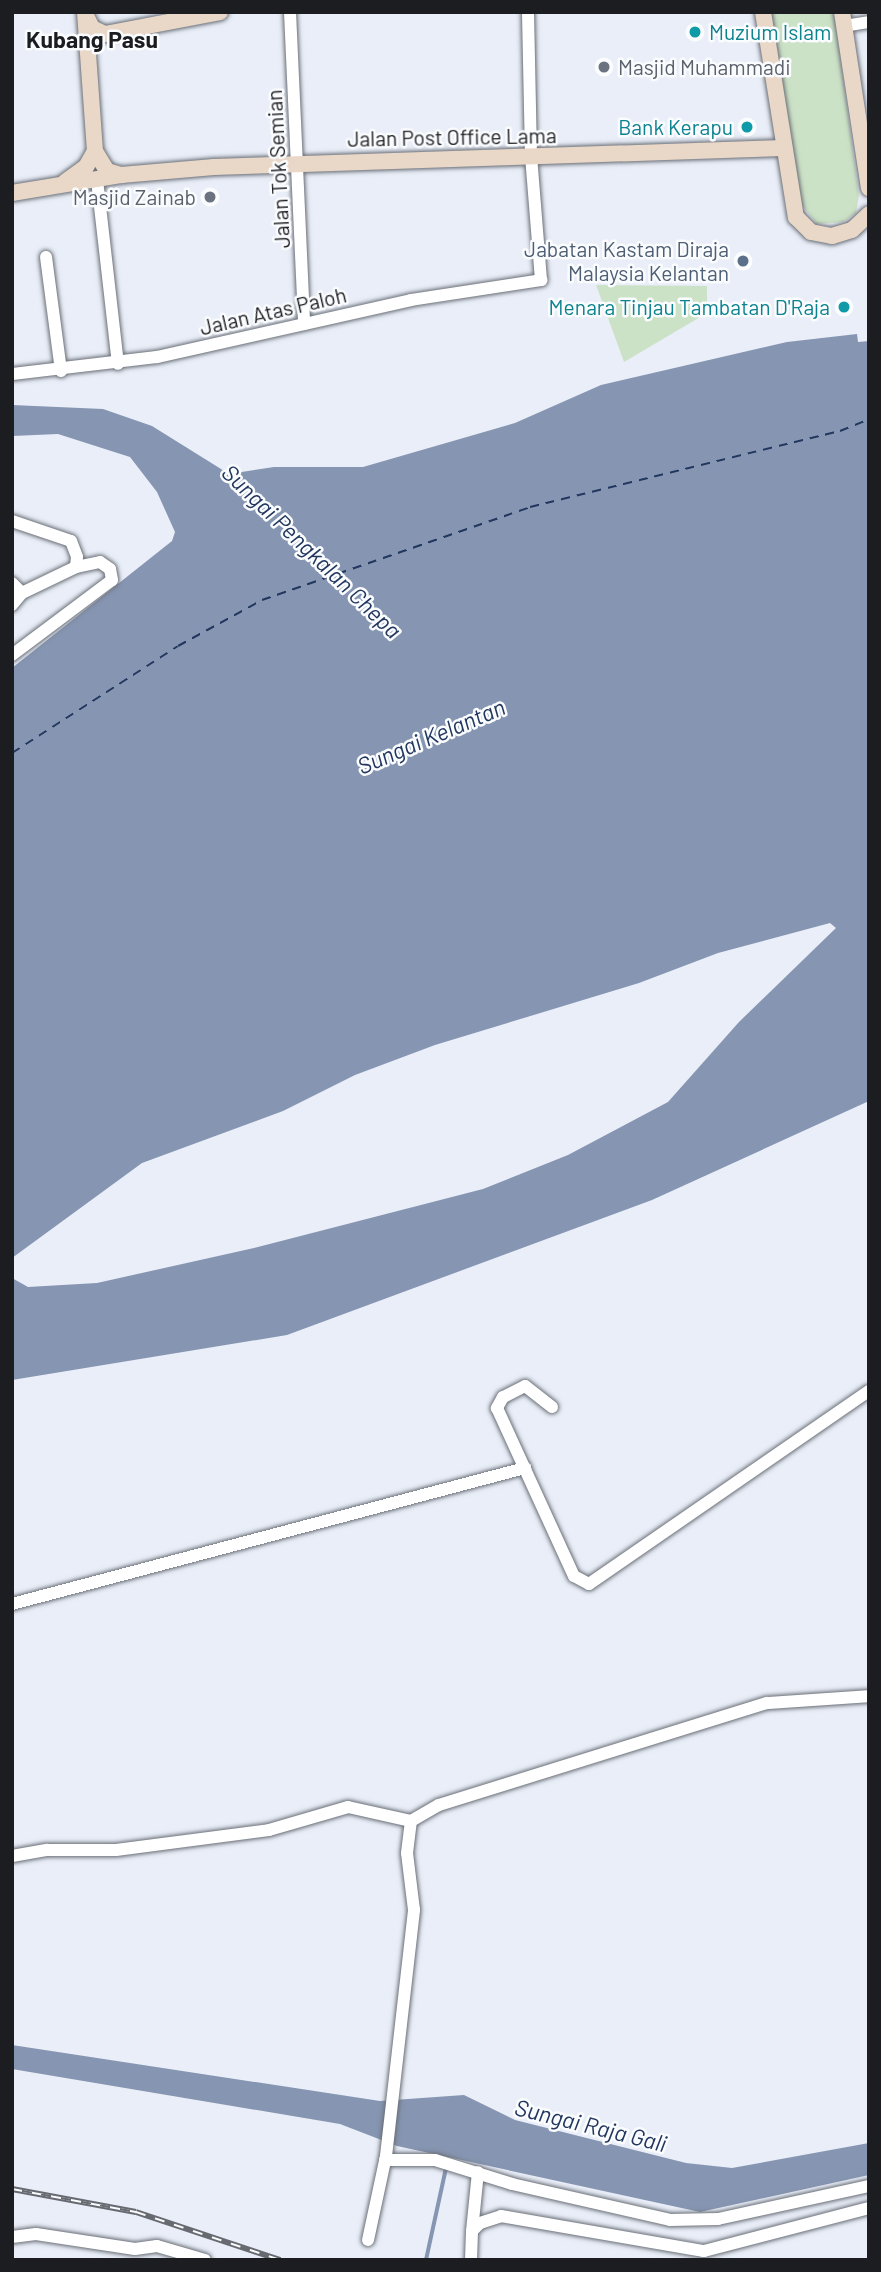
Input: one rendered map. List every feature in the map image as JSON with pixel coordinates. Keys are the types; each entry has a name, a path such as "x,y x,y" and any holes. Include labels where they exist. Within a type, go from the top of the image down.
{"main road":[{"path":"85,13 96,31 113,34 220,12"},
{"path":"763,12 792,208 803,226 832,236 867,221"},
{"path":"85,13 95,151 107,171 121,176"},
{"path":"843,19 865,136 869,188"},
{"path":"87,69 94,48 113,34"},
{"name":"Jalan Post Office Lama","path":"12,194 121,176 297,163 783,148"},
{"path":"60,185 82,172 95,151"}],"street":[{"name":"Jalan Tok Semian","path":"290,12 304,324"},
{"path":"528,12 531,156"},
{"path":"843,19 869,22"},
{"name":"Jalan Atas Paloh","path":"12,374 118,364 411,300 541,280 531,156"},
{"path":"97,180 118,364"},
{"path":"46,257 61,371"},
{"path":"12,521 71,541 76,567"},
{"path":"12,605 22,593 76,567 100,562 110,569 112,580 12,655"},
{"path":"12,583 22,593"},
{"path":"552,1407 528,1386 497,1403 574,1576 580,1583 598,1582 869,1391"},
{"path":"12,1604 525,1468"},
{"path":"12,1856 47,1850 116,1850 269,1830 348,1807 411,1821 439,1805 767,1703 869,1696"},
{"path":"368,2240 386,2158 414,1910 407,1853 411,1821"},
{"path":"386,2158 435,2160 512,2184 693,2221 869,2186"},
{"path":"471,2260 478,2172"},
{"path":"472,2231 491,2217 512,2217 704,2251 869,2208"},
{"path":"12,2237 36,2234 137,2254 157,2246 205,2260"}],"green space":[{"path":"771,12 834,12 859,196 856,213 843,222 817,224 802,205"},
{"path":"596,285 707,286 707,313 624,362"}],"water":[{"path":"857,334 858,342 869,341 869,1101 652,1200 287,1335 12,1380 12,1278 28,1287 97,1283 254,1248 483,1189 568,1155 668,1102 739,1022 836,928 830,923 718,953 639,983 435,1045 355,1075 283,1111 142,1163 12,1258 12,668 172,541 175,532 157,492 130,457 58,434 12,436 12,405 103,409 152,426 229,474 274,467 363,467 515,423 601,385 787,342"},
{"path":"12,2045 380,2101 464,2095 515,2120 686,2163 732,2168 869,2143 869,2175 700,2212 397,2146 340,2124 12,2069"}],"waterway":[{"path":"426,2260 446,2168"}],"ferry route":[{"path":"12,753 178,646 262,600 530,507 840,431 869,419"}],"railway":[{"path":"12,2189 136,2212 280,2260"}],"place":[{"name":"Muzium Islam","path":"695,32"},
{"name":"Masjid Muhammadi","path":"604,67"},
{"name":"Bank Kerapu","path":"747,127"},
{"name":"Masjid Zainab","path":"210,197"},
{"name":"Jabatan Kastam Diraja Malaysia Kelantan","path":"743,261"},
{"name":"Menara Tinjau Tambatan D'Raja","path":"844,307"}],"district":[{"name":"Kubang Pasu","path":"92,39"}],"water label":[{"name":"Sungai Pengkalan Chepa","path":"312,551"},
{"name":"Sungai Kelantan","path":"431,736"},
{"name":"Sungai Raja Gali","path":"591,2125"}]}
